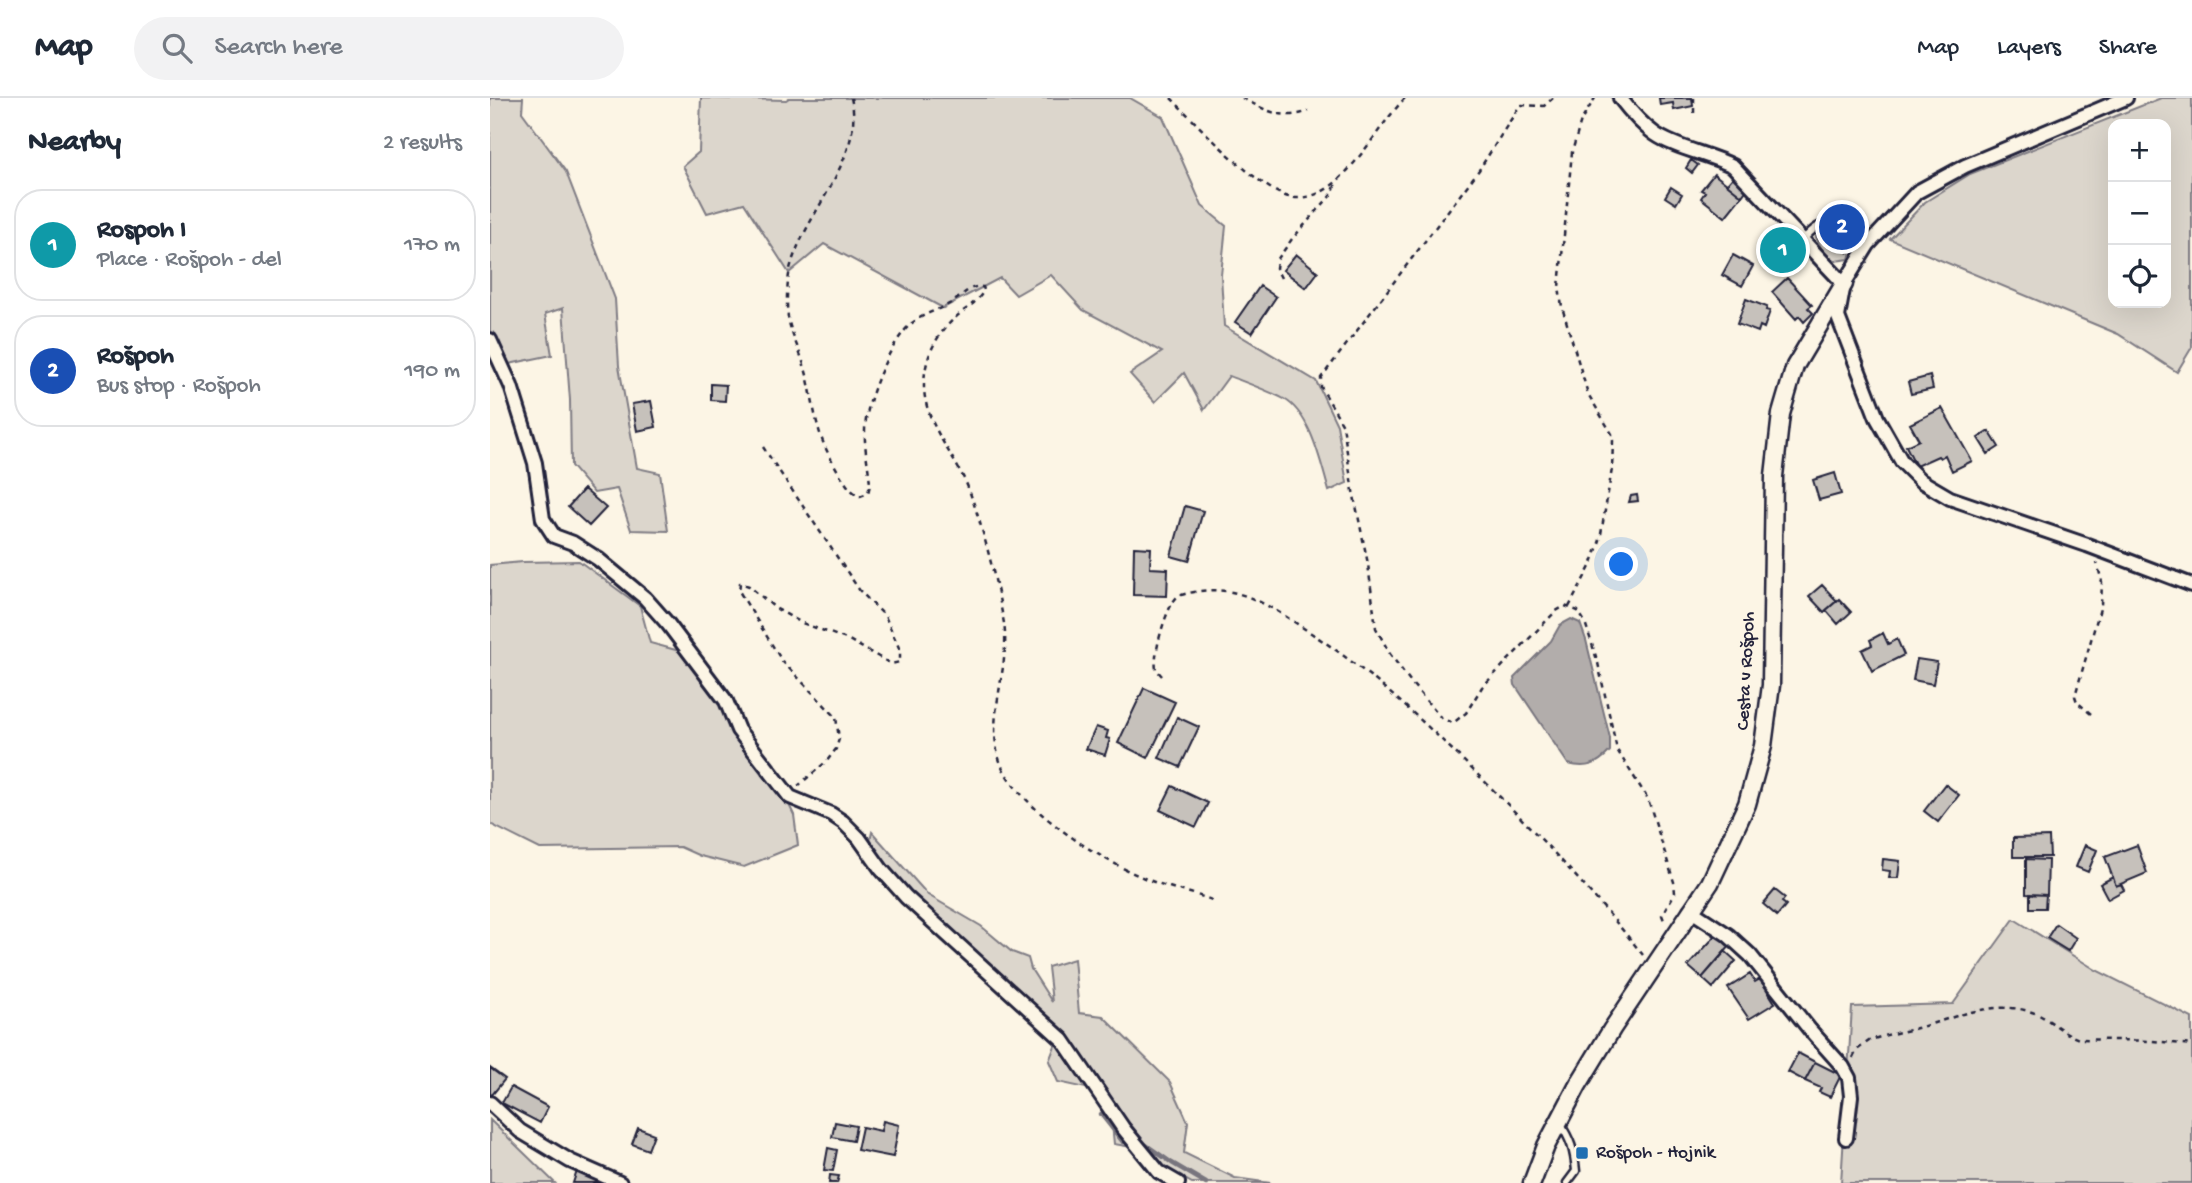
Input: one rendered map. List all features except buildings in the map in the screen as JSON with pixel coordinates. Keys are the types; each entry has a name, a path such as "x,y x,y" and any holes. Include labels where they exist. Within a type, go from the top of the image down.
{"street":[{"path":"1619,98 1636,118 1657,135 1733,166 1844,284"},
{"path":"2126,98 1965,166 1917,192 1868,245 1858,260 1844,284 1838,317 1877,418 1902,463 1921,481 1950,498 2087,545 2192,585"},
{"name":"Cesta v Rošpoh","path":"1532,1183 1546,1146 1578,1085 1612,1029 1710,883 1747,804 1763,746 1771,685 1774,476 1781,414 1795,366 1844,284"},
{"path":"490,340 511,386 536,463 543,519 554,536 598,559 645,598 726,701 738,730 790,797 843,821 906,897 1062,1040 1130,1137 1159,1172 1178,1183"},
{"path":"1690,910 1728,935 1750,955 1843,1067 1849,1078 1851,1105 1846,1138"},
{"path":"490,1102 530,1137 570,1161 620,1183"}],"lane":[{"path":"1802,241 1814,227 1831,222 1845,228 1868,245"},
{"path":"1559,1121 1571,1141 1576,1171 1567,1183"}],"path":[{"path":"851,98 855,112 854,131 796,253 790,270 788,292 789,318 805,365 818,430 823,442 854,494 860,496 868,493 870,485 864,431 867,413 871,397 901,335 915,321 956,300 972,287 983,287 978,299 937,336 925,374 924,394 932,420 968,486 1004,620 1006,650 995,727 999,762 1017,789 1085,846 1137,875 1214,901"},
{"path":"1171,98 1250,172 1276,192 1289,198 1315,195 1337,181 1405,98"},
{"path":"1242,98 1274,114 1298,115 1309,111"},
{"path":"1553,98 1544,106 1522,105 1517,110 1479,170 1321,378 1321,387 1343,425 1368,564 1376,628 1398,667 1442,719 1449,723 1459,719 1482,687 1556,611 1564,606 1578,611 1585,622 1598,663 1617,750 1648,799 1675,893 1662,915 1663,921 1676,936"},
{"path":"1569,607 1596,555 1613,452 1612,434 1592,405 1588,394 1562,307 1559,287 1572,152 1581,121 1595,98"},
{"path":"1694,98 1694,114"},
{"path":"1281,278 1276,268 1277,260 1332,194 1337,181"},
{"path":"1830,241 1858,260"},
{"path":"763,447 860,591 885,616 900,650 900,662 891,664 849,640 802,623 775,608 749,586 740,583 739,591 782,661 836,717 839,728 836,750 799,784 790,797"},
{"path":"2087,545 2100,570 2103,594 2098,621 2075,696 2077,702 2091,714"},
{"path":"1163,676 1156,669 1156,652 1169,610 1178,596 1202,590 1236,592 1283,614 1339,652 1440,737 1591,893 1654,968"},
{"path":"1849,1078 1853,1057 1868,1041 1986,1008 2015,1009 2037,1014 2068,1035 2079,1039 2192,1045"}],"shaded area":[{"path":"490,98 523,98 522,112 566,172 615,299 619,366 637,468 660,473 668,531 631,530 617,489 594,493 571,466 570,400 563,308 545,314 552,355 504,365 490,331"},
{"path":"701,98 1130,98 1163,117 1202,206 1226,226 1221,275 1224,326 1316,381 1337,425 1347,483 1329,491 1314,440 1301,416 1284,399 1264,390 1229,376 1204,410 1184,373 1155,402 1130,374 1162,352 1083,310 1051,275 1016,295 1000,278 943,308 824,244 789,273 744,203 707,213 683,166 699,152"},
{"path":"2161,98 2192,98 2192,347 2177,372 2118,334 1890,239 1925,202 1970,174 2108,119 2108,308 2171,308 2171,119 2108,119"},
{"path":"1825,228 1836,231 1845,238 1850,247 1849,259 1835,261 1823,252 1816,237 1819,231"},
{"path":"579,561 640,606 650,643 683,652 765,755 794,815 798,845 744,867 700,856 680,847 540,849 490,824 490,565"},
{"path":"1571,619 1580,623 1586,640 1610,738 1610,751 1601,760 1586,766 1568,764 1515,685 1514,678 1551,641 1560,625"},
{"path":"872,832 928,895 981,926 1012,952 1028,958 1031,969 1052,1002 1048,967 1074,959 1079,1013 1103,1016 1170,1082 1188,1122 1184,1153 1235,1178 1271,1183 1192,1183 1158,1164 1148,1150 1114,1144 1109,1093 1058,1082 1049,1061 1060,1033 888,873 869,846"},
{"path":"2014,919 2096,970 2192,1018 2192,1183 1841,1183 1852,1007 1953,1004"},
{"path":"490,1120 555,1183 490,1183"}],"waterway":[{"path":"1101,1114 1123,1142"},
{"path":"1142,1142 1206,1183"}],"place":[{"name":"Rošpoh","path":"1842,227"},
{"name":"Rospoh I","path":"1783,250"},
{"name":"Rošpoh - Hojnik","path":"1582,1153"}]}
